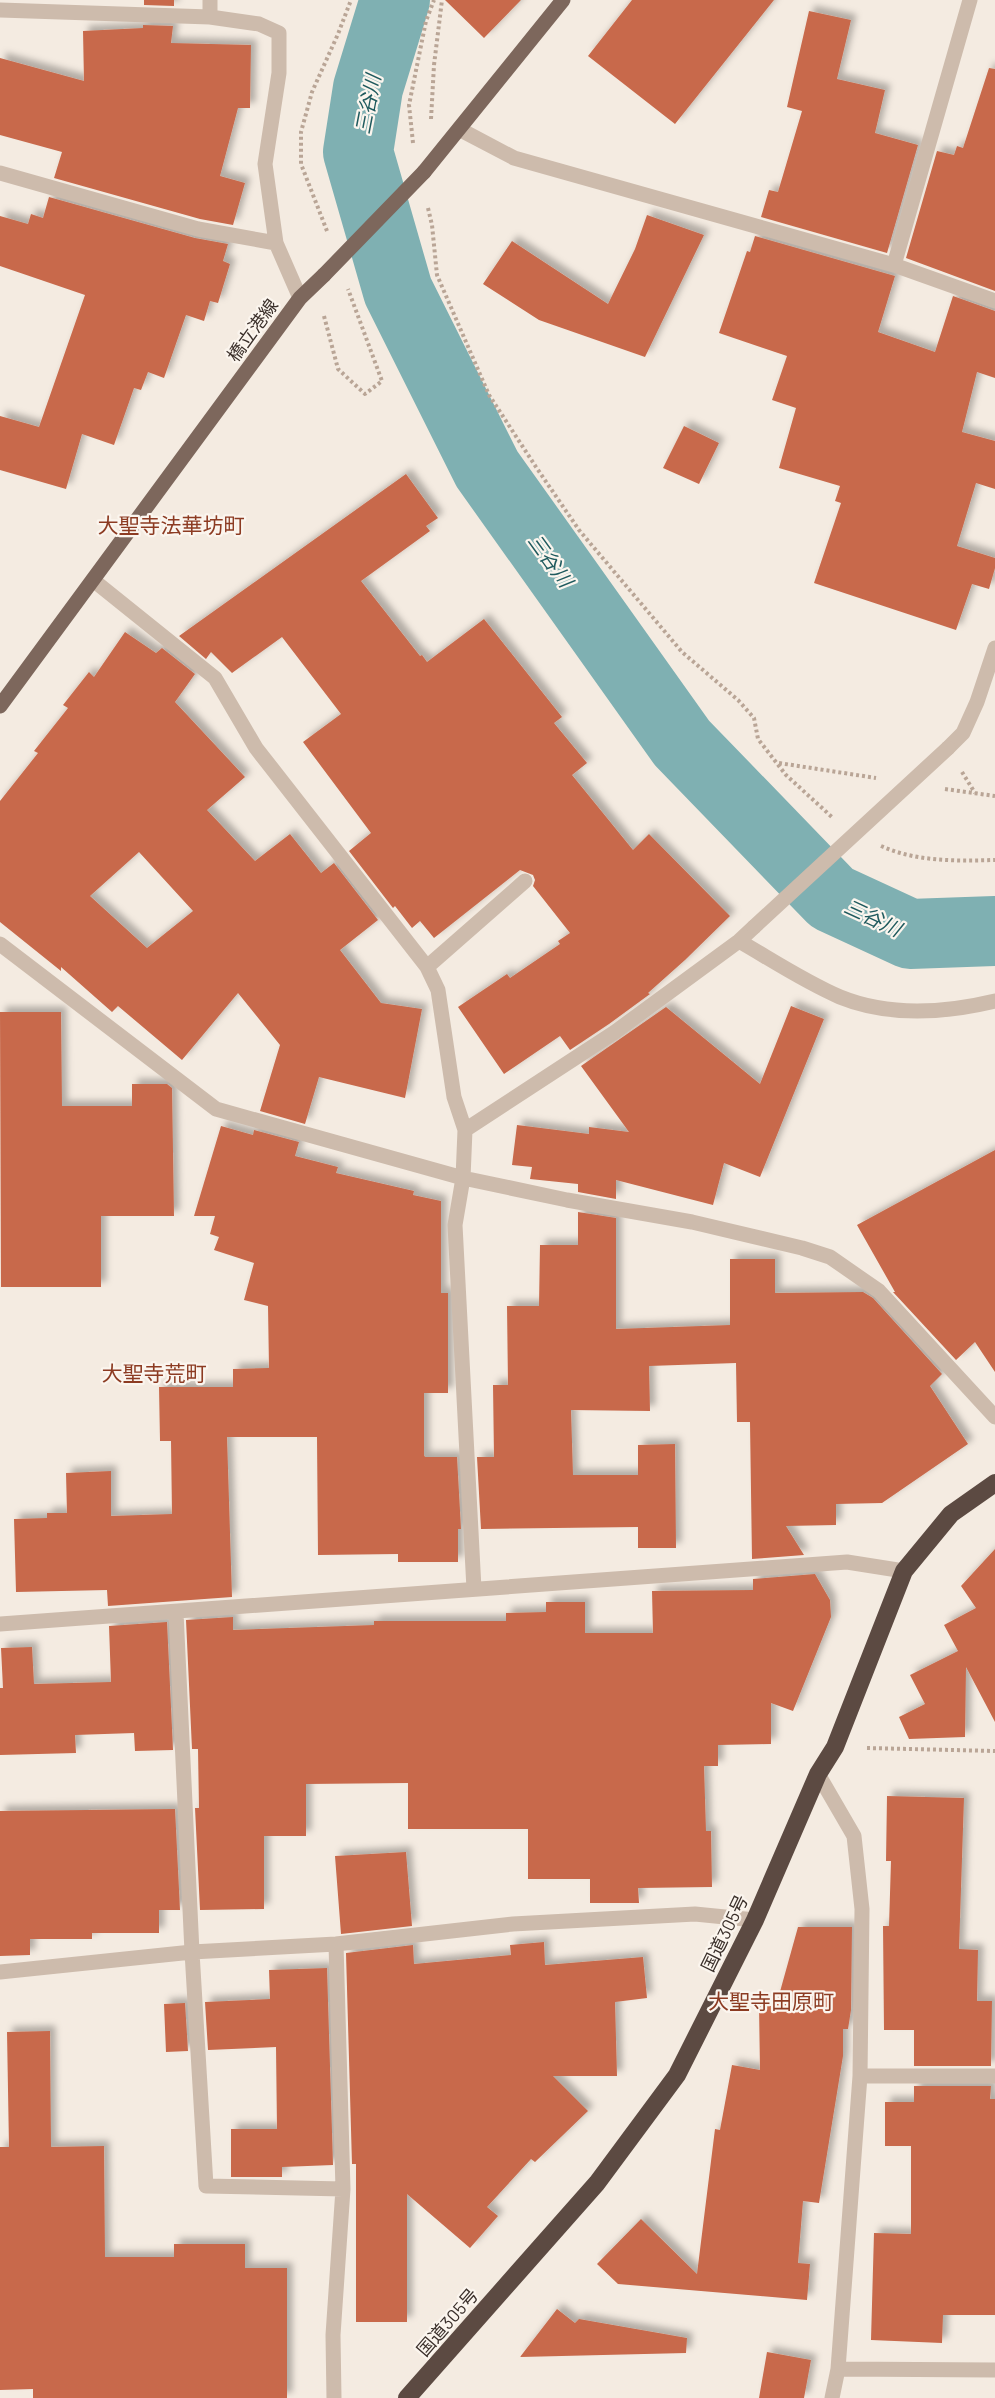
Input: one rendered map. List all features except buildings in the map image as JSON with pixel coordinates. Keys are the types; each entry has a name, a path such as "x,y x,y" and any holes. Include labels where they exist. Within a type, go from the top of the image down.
{"highway":[{"name":"国道305号","path":"407,2398 597,2183 677,2075 754,1920 818,1774 835,1747 904,1571 951,1514 995,1483"}],"main road":[{"name":"橋立港線","path":"0,706 300,298 424,172 564,0"}],"street":[{"path":"210,0 210,17"},
{"path":"894,266 970,0"},
{"path":"0,10 210,17 259,24 279,33 279,73 265,164 276,243 300,298"},
{"path":"459,129 514,158 894,266 995,301"},
{"path":"0,173 198,229 276,243"},
{"path":"93,580 215,678 255,748 427,967 438,990 454,1097 465,1130 463,1178 455,1225 474,1589"},
{"path":"465,1130 615,1032 739,941 963,733 977,702 995,648"},
{"path":"427,967 525,881"},
{"path":"739,941 793,973 842,997 884,1008 927,1012 995,1001"},
{"path":"0,945 216,1110 463,1178 567,1200 692,1222 802,1248 830,1257 879,1291 995,1417"},
{"path":"0,1624 847,1562 904,1571"},
{"path":"176,1612 206,2186 343,2189"},
{"path":"818,1774 854,1836 862,1909 860,2076 838,2369 832,2398"},
{"path":"0,1972 192,1952 336,1944 513,1924 695,1914 754,1920"},
{"path":"334,2398 333,2335 343,2189 336,1944"},
{"path":"860,2076 995,2076"},
{"path":"838,2369 995,2370"}],"path":[{"path":"327,233 301,164 301,132 312,92 342,26 351,0"},
{"path":"415,153 409,105 426,21 434,0"},
{"path":"438,155 430,112 442,0"},
{"path":"427,204 432,225 437,275 489,394 536,467 579,530 682,652 738,700 754,718 758,739 786,775 833,818 843,824"},
{"path":"324,316 338,369 365,394 382,381 346,286"},
{"path":"873,841 911,857 964,861 995,860"},
{"path":"835,1747 995,1751"}],"waterway":[{"name":"三谷川","path":"395,0 368,88 358,152 398,291 487,469 682,743 832,898 910,934 995,931"}],"district":[{"name":"大聖寺法華坊町","path":"171,524"},
{"name":"大聖寺荒町","path":"154,1372"},
{"name":"大聖寺田原町","path":"771,2000"}]}
